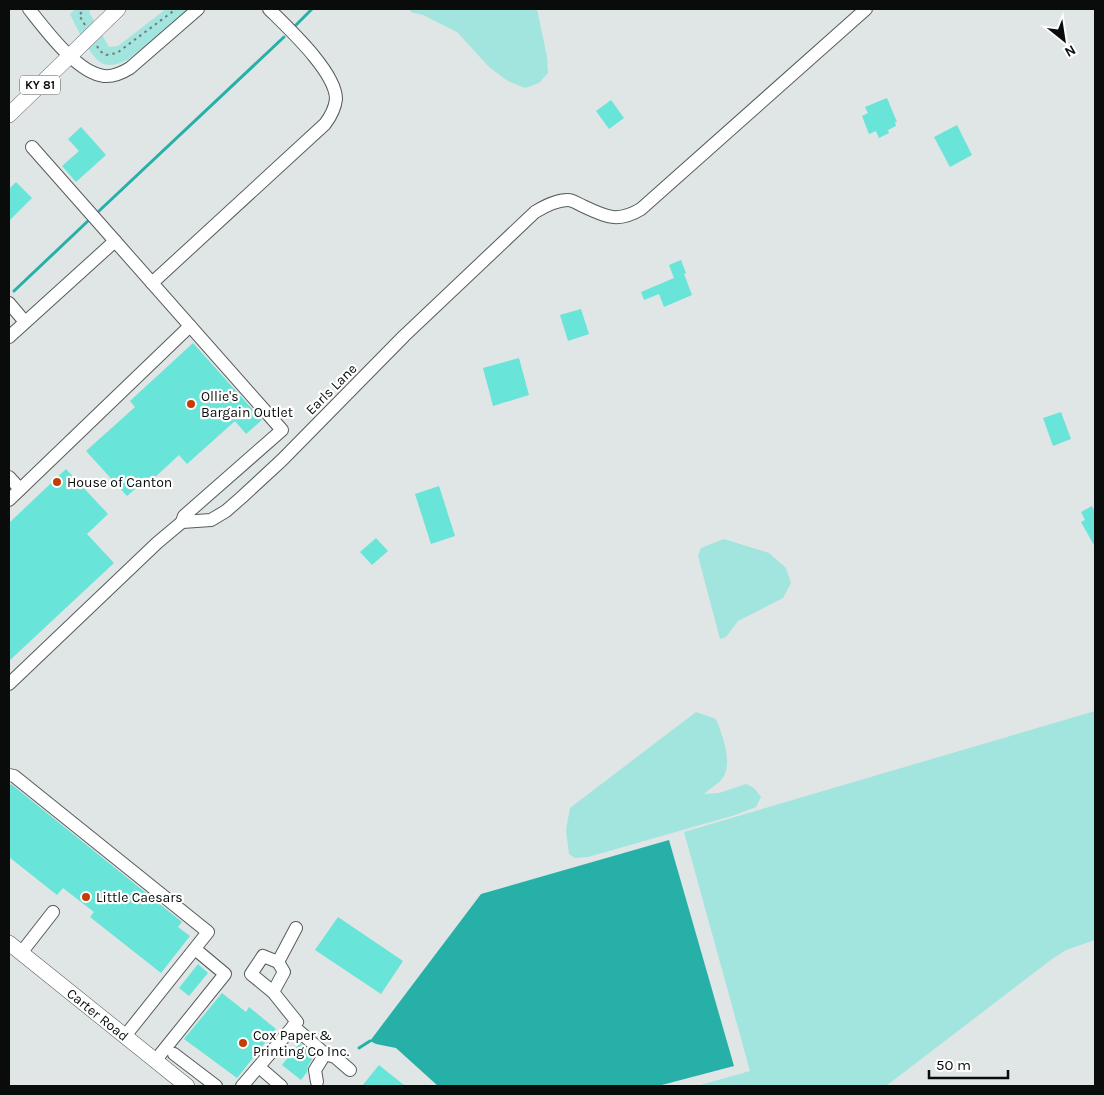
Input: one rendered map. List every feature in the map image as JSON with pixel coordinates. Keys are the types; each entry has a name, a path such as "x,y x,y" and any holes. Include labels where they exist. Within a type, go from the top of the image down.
{"main road":[{"name":"KY 81","path":"9,115 118,9"},
{"name":"Carter Road","path":"15,948 187,1086"}],"street":[{"path":"29,9 70,56 95,74 112,76 121,74 130,68 198,9"},
{"path":"152,283 325,124 334,109 335,89 326,71 296,36 269,9"},
{"name":"Earls Lane","path":"182,522 211,520 226,511 242,497 282,460 404,336 535,212 555,202 570,200 605,216 614,218 633,214 641,209 866,9"},
{"path":"9,684 123,573 182,522 184,516 282,430 32,147"},
{"path":"10,332 25,322 115,240"},
{"path":"9,303 25,322"},
{"path":"9,500 190,326"},
{"path":"9,477 20,489"},
{"path":"9,776 14,776 208,932 125,1036"},
{"path":"15,948 53,912"},
{"path":"278,962 296,928"},
{"path":"155,1060 225,974 195,949"},
{"path":"242,1086 297,1022 273,992 251,974 263,956 278,962 284,972 273,992"},
{"path":"293,1026 325,1054 335,1057 350,1070"},
{"path":"174,1054 216,1086"},
{"path":"318,1085 315,1070 325,1054"},
{"path":"259,1067 281,1086"}],"path":[{"path":"85,9 79,15 100,51 106,55 117,53 176,9"}],"shaded area":[{"path":"75,9 91,9 89,12 109,47 118,46 166,9 192,9 127,60 110,65 99,61 84,42 70,14"},
{"path":"410,9 537,9 547,57 548,73 539,83 525,88 508,81 489,67 457,32 423,15 411,12"},
{"path":"724,539 769,553 786,568 791,583 783,598 738,621 726,637 720,639 698,556 701,548"},
{"path":"1095,711 1095,940 1066,950 1052,959 886,1086 697,1086 750,1071 684,832"},
{"path":"696,712 716,719 724,741 727,757 727,765 722,779 704,794 719,793 746,784 754,788 761,797 756,807 735,815 588,857 575,858 569,854 566,830 570,808"},
{"path":"669,840 734,1066 658,1086 438,1086 396,1048 370,1041 481,894"}],"building":[{"path":"887,98 897,122 895,122 896,126 888,130 889,133 879,138 876,131 869,134 862,116 868,113 865,107"},
{"path":"611,100 624,118 609,129 596,111"},
{"path":"957,125 972,155 950,167 934,137"},
{"path":"81,127 106,155 76,182 62,166 79,151 68,139"},
{"path":"16,182 32,198 9,221 9,189"},
{"path":"681,260 692,295 664,307 659,294 644,300 641,292 674,278 669,265"},
{"path":"581,309 589,334 568,341 560,315"},
{"name":"Ollie's Bargain Outlet","path":"193,343 262,420 246,434 235,421 187,464 179,455 152,480 149,477 127,496 86,451 135,407 130,401"},
{"path":"519,358 529,395 493,406 483,368"},
{"path":"1061,412 1071,439 1053,446 1043,418"},
{"path":"66,469 108,514 87,534 114,563 9,661 9,523"},
{"path":"439,486 455,536 431,544 415,494"},
{"path":"1092,506 1095,512 1095,547 1081,522 1085,520 1081,512"},
{"path":"376,538 388,551 372,565 360,552"},
{"path":"11,784 182,922 178,927 190,936 161,973 90,917 94,912 63,888 57,895 9,857 9,788"},
{"path":"338,917 403,961 381,994 315,950"},
{"path":"198,964 208,973 189,996 179,988"},
{"path":"222,993 246,1012 249,1007 276,1029 237,1078 184,1039"},
{"path":"300,1043 314,1056 301,1080 282,1065"},
{"path":"379,1065 405,1086 362,1086"}],"waterway":[{"path":"294,27 312,9"},
{"path":"99,211 284,37"},
{"path":"14,291 89,220"},
{"path":"359,1048 370,1041"}],"place":[{"name":"Ollie's Bargain Outlet","path":"191,404"},
{"name":"House of Canton","path":"57,482"},
{"name":"Little Caesars","path":"86,897"},
{"name":"Cox Paper & Printing Co Inc.","path":"243,1043"}]}
